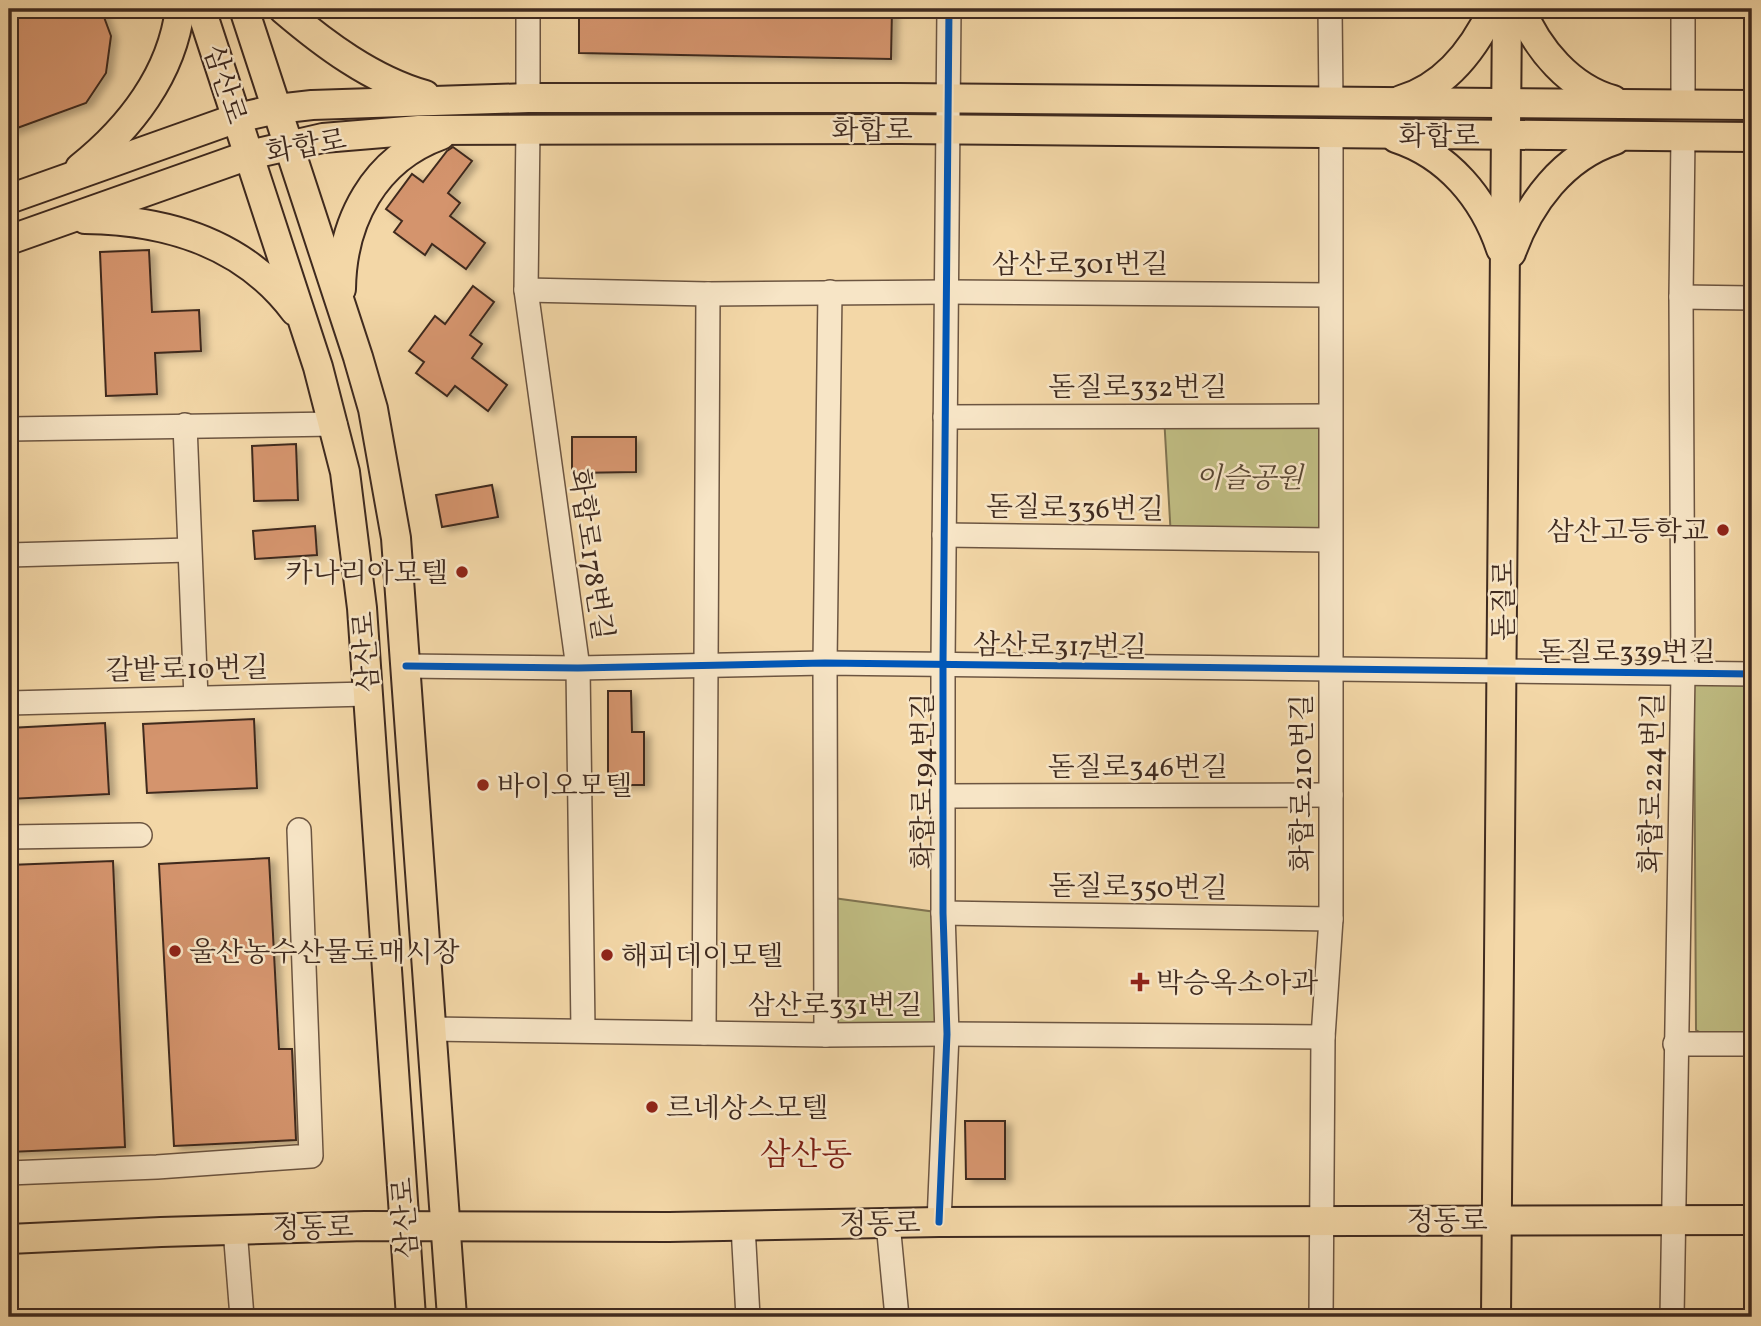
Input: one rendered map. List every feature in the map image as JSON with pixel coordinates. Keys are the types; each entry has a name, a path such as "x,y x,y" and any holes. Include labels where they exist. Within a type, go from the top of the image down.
{"main road":[{"path":"67,178 112,139 147,97 171,50 180,9"},
{"name":"삼산로","path":"201,9 307,330 335,424 345,472 355,541 368,694 411,1317"},
{"name":"삼산로","path":"244,9 343,309 373,409 385,468 396,538 452,1317"},
{"path":"283,9 320,40 355,62 388,81 441,100"},
{"path":"1389,103 1418,94 1443,78 1475,41 1493,9"},
{"name":"돋질로","path":"1496,1317 1507,9"},
{"path":"1521,9 1534,34 1559,68 1591,92 1625,104"},
{"name":"화합로","path":"9,199 237,118 277,109 441,100 948,99 1752,106"},
{"path":"1388,135 1415,130 1422,119 1416,108 1389,103"},
{"path":"1683,105 1664,107 1657,111 1654,120 1657,130 1662,134 1683,137"},
{"name":"화합로","path":"9,240 249,155 323,138 419,130 949,130 1752,137"},
{"path":"343,309 343,254 353,218 370,188 406,151 434,137 462,130"},
{"path":"1388,135 1419,147 1464,182 1486,212 1495,230 1506,272"},
{"path":"1506,272 1517,236 1546,189 1560,174 1595,148 1625,136"},
{"path":"61,222 84,219 131,222 186,234 225,249 243,259 281,292 307,330"},
{"name":"정동로","path":"9,1239 236,1229 405,1226 1752,1220"}],"street":[{"path":"528,9 528,98"},
{"name":"화합로194번길","path":"939,1222 947,1034 943,913 943,664 949,9"},
{"path":"1331,9 1331,103"},
{"path":"1683,9 1683,105"},
{"name":"화합로178번길","path":"528,129 526,290 578,668 583,1030"},
{"name":"화합로210번길","path":"1321,1317 1323,1037 1331,919 1331,134"},
{"name":"화합로224번길","path":"1672,1317 1683,673 1683,137"},
{"name":"삼산로301번길","path":"526,290 708,294 947,292 1330,295"},
{"path":"826,1035 825,663 830,292"},
{"path":"705,1033 708,294"},
{"path":"1681,297 1752,298"},
{"name":"돋질로332번길","path":"945,417 1330,416"},
{"path":"9,429 335,424"},
{"path":"185,425 196,698"},
{"name":"돋질로336번길","path":"944,535 1330,540"},
{"path":"9,555 189,550"},
{"name":"삼산로317번길","path":"406,666 578,668 825,663 1502,671"},
{"name":"돋질로339번길","path":"1502,671 1752,674"},
{"name":"갈밭로10번길","path":"9,703 368,694"},
{"name":"돋질로346번길","path":"944,796 1331,795"},
{"path":"9,1173 158,1167 311,1156 299,830"},
{"path":"9,837 140,835"},
{"name":"돋질로350번길","path":"943,913 1331,919"},
{"name":"삼산로331번길","path":"432,1029 826,1035 1323,1037"},
{"path":"1675,1044 1752,1044"},
{"path":"888,1223 897,1317"},
{"path":"743,1226 748,1317"},
{"path":"236,1229 242,1317"}],"green space":[{"name":"이슬공원","path":"1164,416 1330,416 1330,540 1171,538"},
{"path":"1752,680 1752,1033 1701,1033 1696,1030 1694,681"},
{"path":"826,897 943,913 947,1034 826,1035"}],"building":[{"path":"9,9 101,9 111,36 106,73 86,103 9,131"},
{"path":"579,9 892,9 891,59 579,53"},
{"path":"453,147 472,161 448,193 460,203 450,216 485,243 466,269 432,244 425,255 394,232 402,221 386,209 412,174 423,182"},
{"path":"149,250 152,312 199,310 201,351 155,353 157,394 106,396 100,252"},
{"path":"473,286 494,302 470,335 482,344 472,358 507,385 488,411 455,386 447,396 416,373 424,362 409,351 435,316 445,324"},
{"path":"572,437 636,437 636,472 572,473"},
{"path":"296,444 298,500 254,501 252,446"},
{"path":"492,485 498,517 442,527 436,495"},
{"path":"315,526 317,555 255,559 253,531"},
{"path":"608,691 631,691 632,732 644,732 644,785 608,785"},
{"path":"254,719 257,788 147,793 143,724"},
{"path":"105,723 109,794 9,799 9,728"},
{"path":"269,858 279,1049 292,1049 296,1140 174,1146 159,864"},
{"path":"113,861 125,1147 9,1152 9,865"},
{"path":"965,1121 1005,1121 1005,1179 966,1179"}],"cycle path":[{"path":"939,1222 947,1034 943,913 943,664 949,9"},
{"path":"406,666 578,668 825,663 1752,674"}],"place":[{"name":"삼산고등학교","path":"1723,530"},
{"name":"카나리아모텔","path":"462,572"},
{"name":"바이오모텔","path":"483,785"},
{"name":"울산농수산물도매시장","path":"175,951"},
{"name":"해피데이모텔","path":"607,955"},
{"name":"박승옥소아과","path":"1140,982"},
{"name":"르네상스모텔","path":"652,1107"}],"district":[{"name":"삼산동","path":"806,1154"}]}
